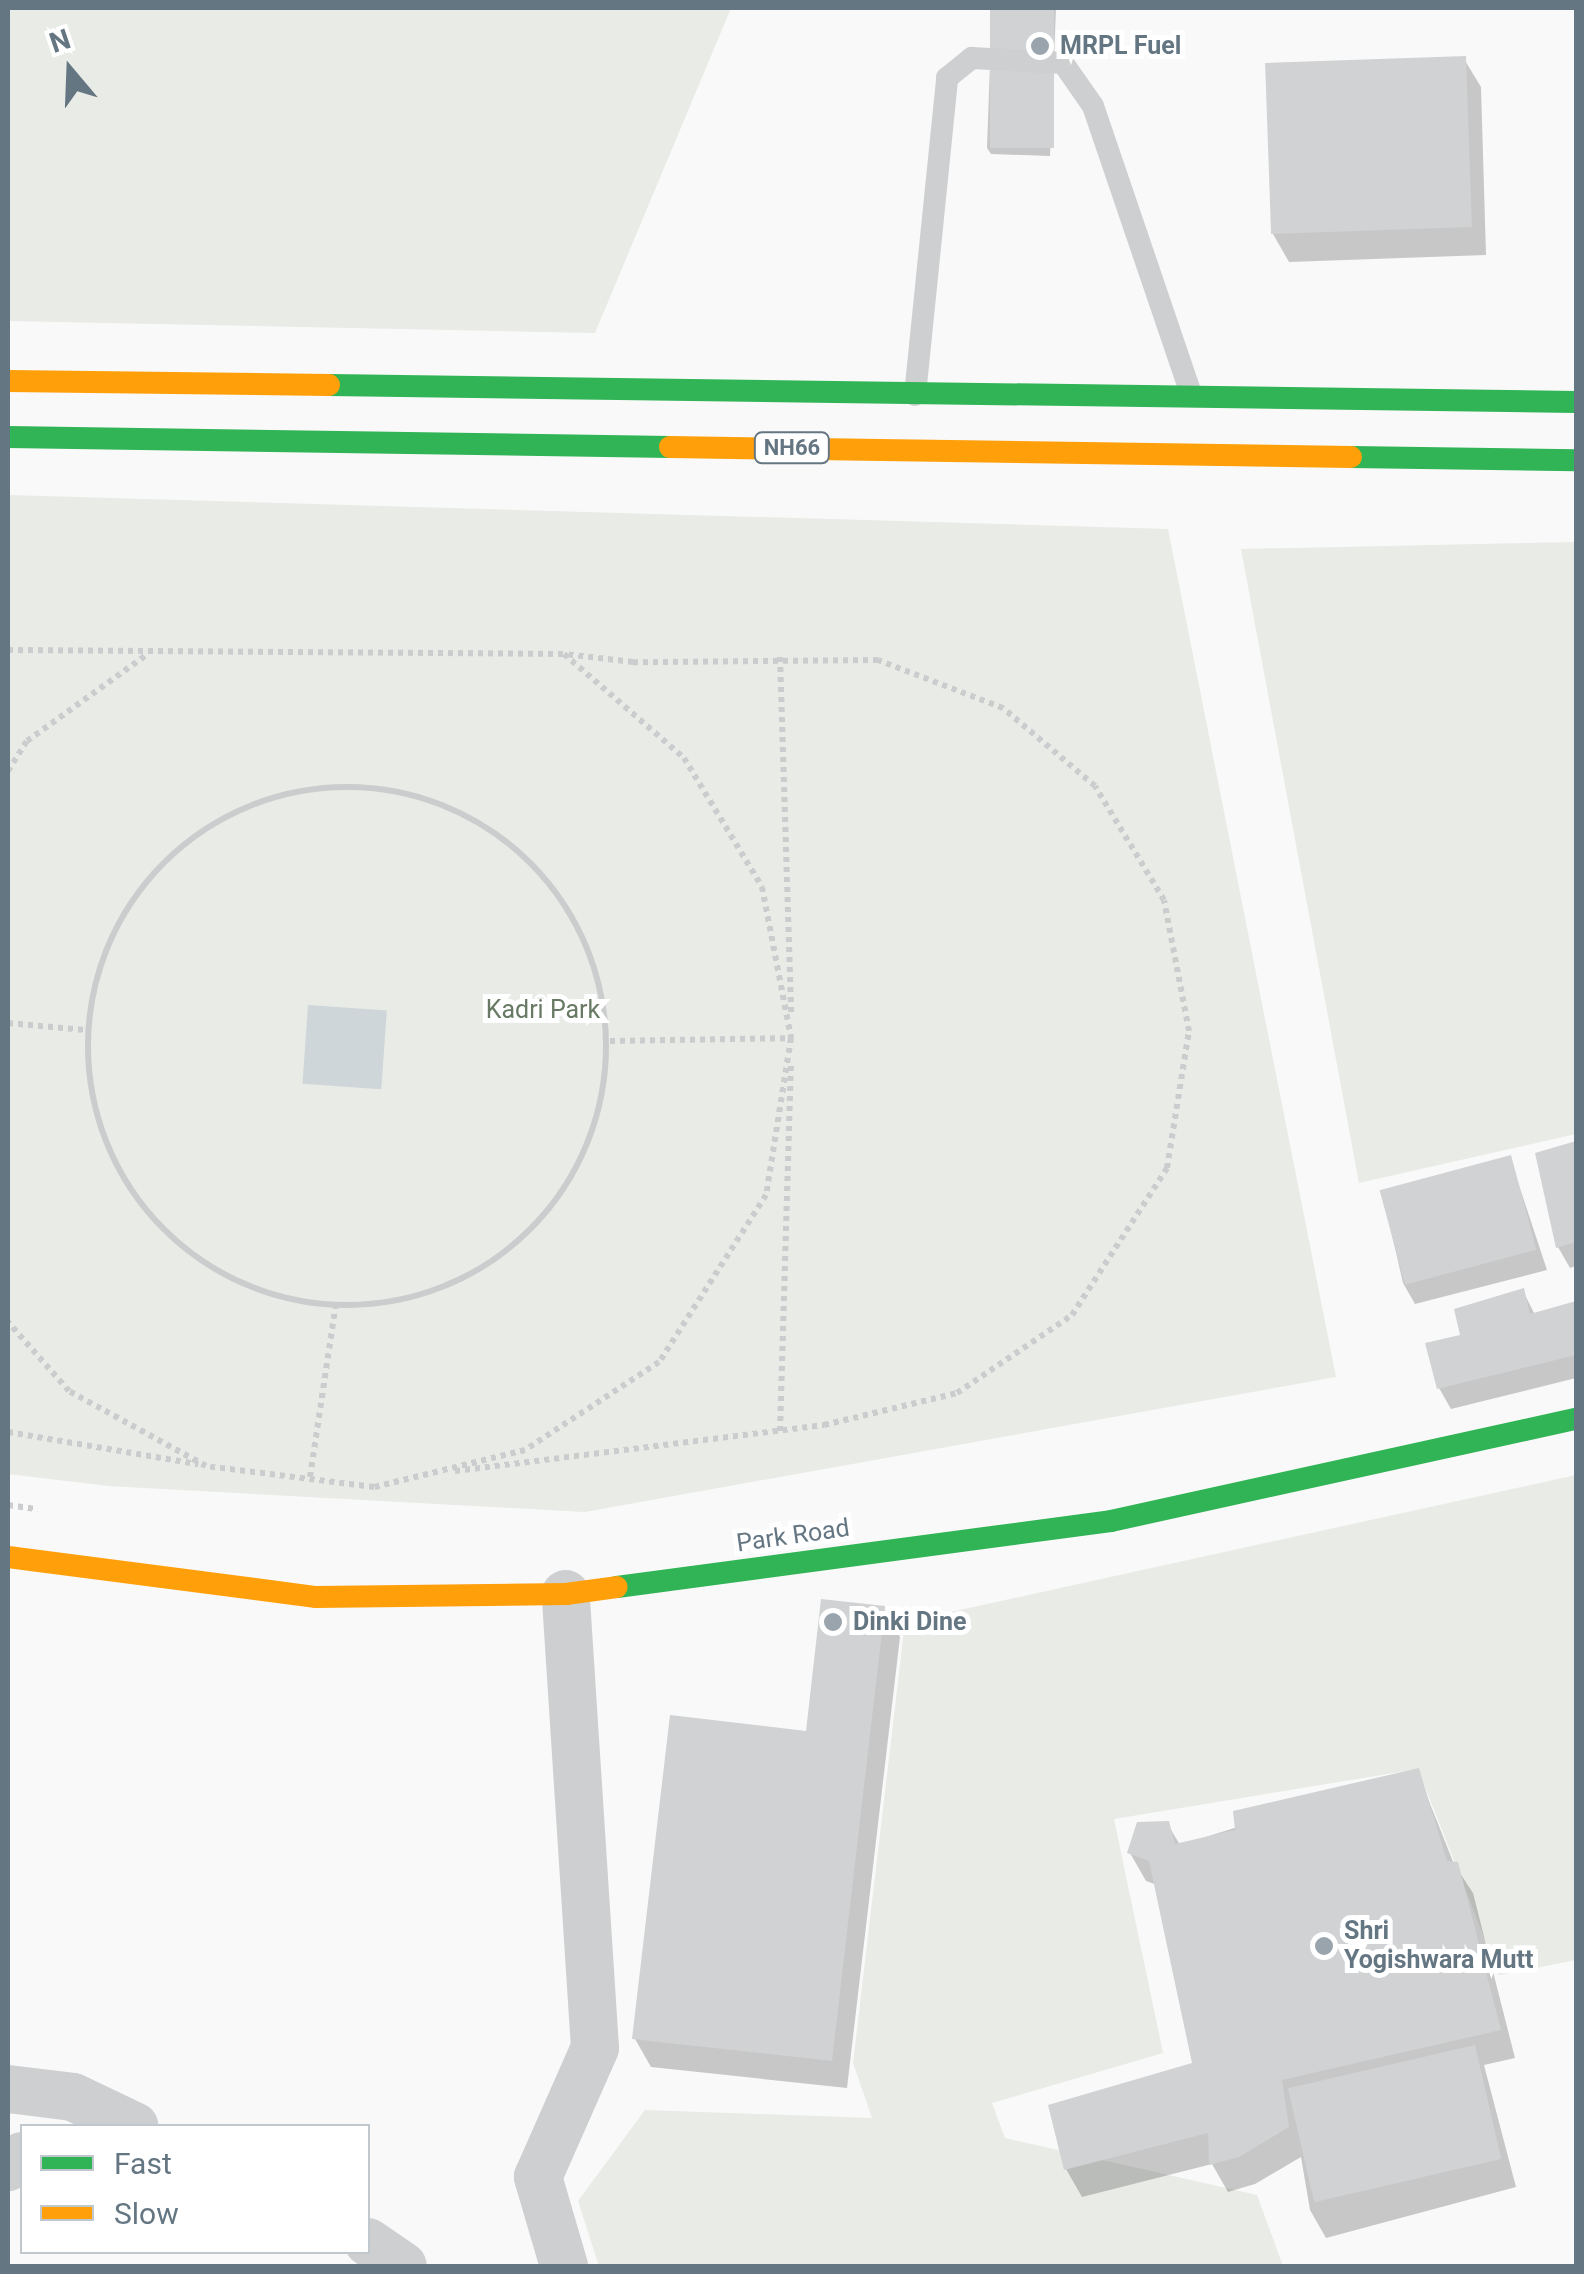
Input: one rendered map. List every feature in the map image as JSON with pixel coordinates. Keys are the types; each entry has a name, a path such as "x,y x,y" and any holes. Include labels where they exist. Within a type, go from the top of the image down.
{"main road":[{"name":"NH66","path":"8,381 1576,402"},
{"name":"NH66","path":"8,437 1576,460"},
{"name":"Park Road","path":"8,1557 316,1598 566,1594 1111,1521 1576,1419"}],"street":[{"path":"564,2266 538,2177 595,2048 566,1594"},
{"path":"8,2088 62,2112 124,2124"},
{"path":"370,2243 403,2266"}],"lane":[{"path":"915,396 947,78 972,58 1063,62 1093,106 1192,396"}],"path":[{"path":"8,650 150,652 299,647 564,654 633,662 780,657 878,660 1002,708 1095,786 1164,900 1189,1031 1167,1168 1072,1316 957,1392 780,1430 424,1475"},
{"path":"8,770 27,742 150,652"},
{"path":"8,1432 206,1466 374,1487 526,1450 659,1362 766,1195 791,1038 762,887 684,758 564,654"},
{"path":"780,657 791,1038 780,1430"},
{"path":"309,788 382,789 400,790 485,823 546,874 593,952 610,1042 596,1131 529,1235 453,1286 364,1307 262,1294 182,1250 122,1182 89,1098 85,1030 107,942 158,866 232,812 309,788"},
{"path":"8,1023 85,1030"},
{"path":"610,1042 791,1038"},
{"path":"310,1477 336,1304"},
{"path":"8,1322 69,1392 206,1466"},
{"path":"8,1505 45,1510"}],"green space":[{"path":"8,8 731,8 595,333 8,321"},
{"name":"Kadri Park","path":"8,495 1168,529 1336,1377 585,1512 108,1486 8,1474"},
{"path":"1576,542 1576,1134 1359,1183 1241,549"},
{"path":"1576,1475 1576,1960 1499,1975 1418,1769 1114,1819 1163,2053 992,2103 1005,2138 1257,2195 1283,2266 599,2266 578,2201 645,2110 872,2118 853,2063 905,1622"}],"shaded area":[{"path":"308,1005 387,1011 381,1089 302,1084"}],"building":[{"path":"990,8 1054,8 1054,148 990,148"},
{"path":"1466,56 1472,227 1271,234 1265,63"},
{"path":"1576,1141 1576,1242 1556,1248 1535,1153"},
{"path":"1511,1155 1536,1250 1405,1285 1380,1190"},
{"path":"1524,1288 1530,1314 1576,1301 1576,1355 1437,1389 1425,1343 1460,1335 1454,1309"},
{"path":"821,1599 885,1606 832,2061 632,2039 670,1715 806,1731"},
{"name":"Shri Yogishwara Mutt","path":"1419,1768 1447,1861 1458,1862 1501,2030 1282,2080 1289,2127 1239,2157 1209,2165 1208,2133 1064,2170 1048,2105 1192,2063 1149,1861 1127,1853 1137,1822 1169,1821 1175,1844 1235,1830 1233,1811"},
{"name":"Shri Yogishwara Mutt","path":"1475,2045 1501,2159 1314,2202 1288,2088"}],"traffic: fast":[{"path":"329,385 1576,402"},
{"path":"8,437 670,447"},
{"path":"1351,457 1576,460"},
{"path":"617,1587 1111,1521 1576,1419"}],"traffic: slow":[{"path":"8,381 329,385"},
{"path":"670,447 1351,457"},
{"path":"8,1557 316,1597 566,1594 617,1587"}],"place":[{"name":"MRPL Fuel","path":"1040,46"},
{"name":"Dinki Dine","path":"833,1622"},
{"name":"Shri Yogishwara Mutt","path":"1324,1946"}]}
